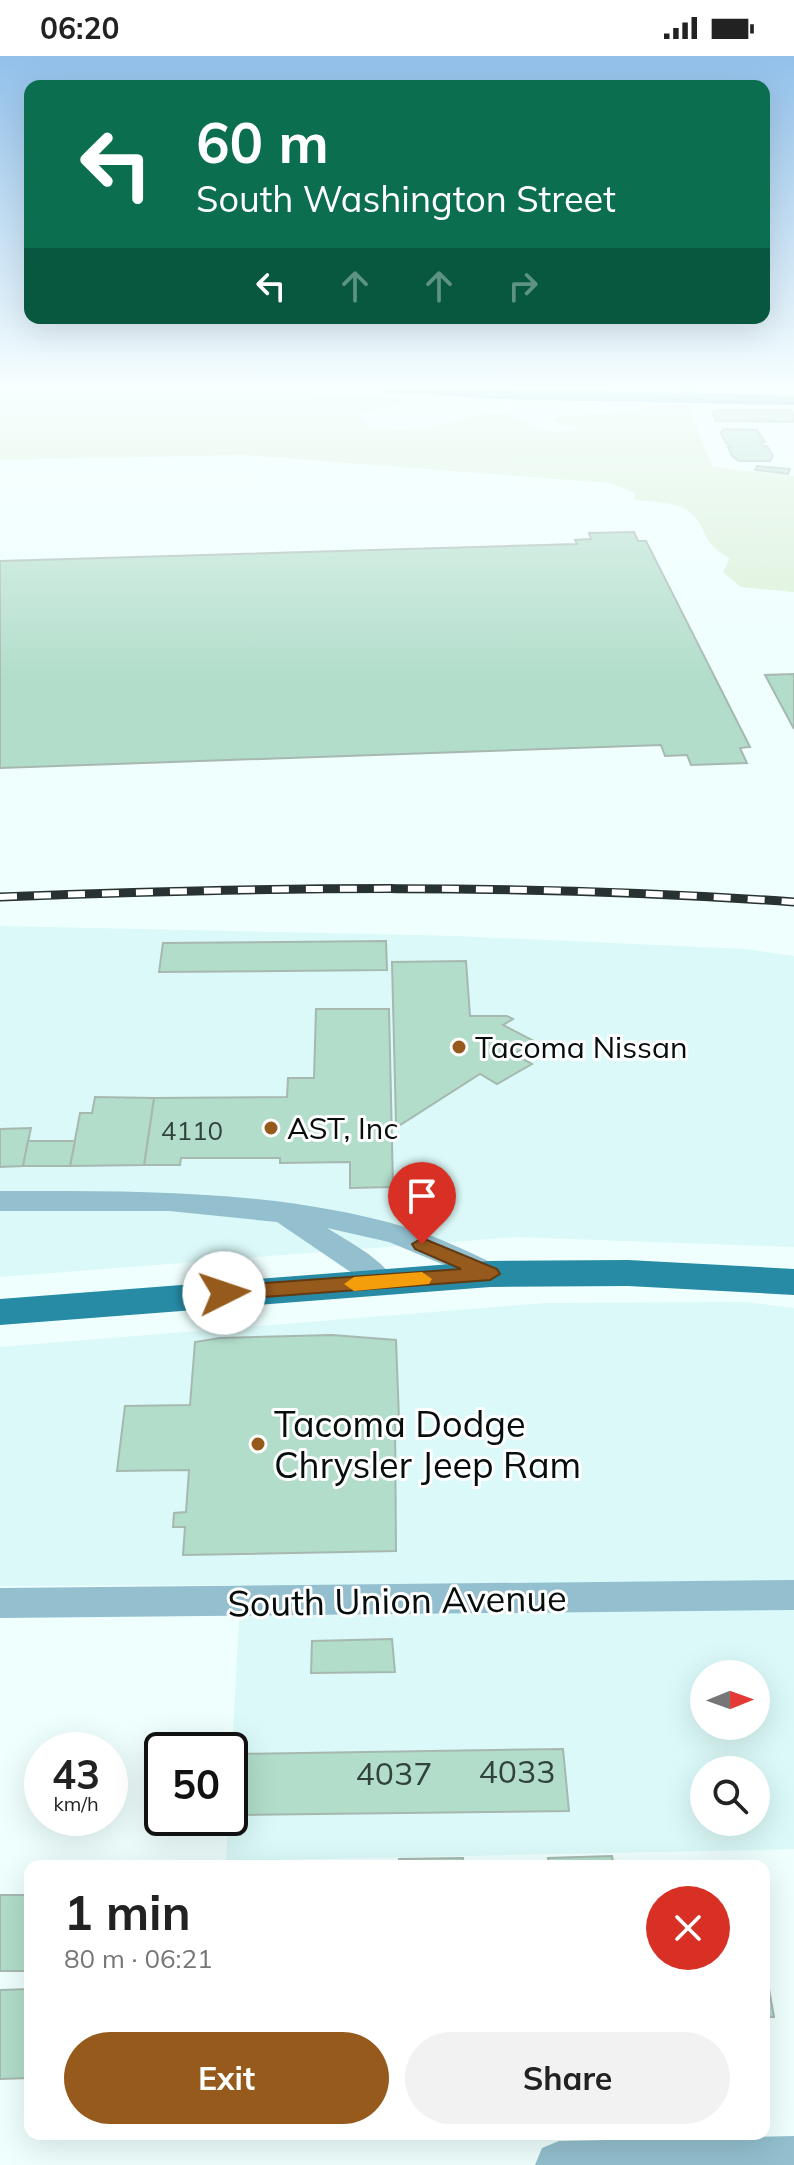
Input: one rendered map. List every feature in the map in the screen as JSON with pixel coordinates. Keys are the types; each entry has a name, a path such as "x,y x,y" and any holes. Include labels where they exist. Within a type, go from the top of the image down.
{"main road":[{"path":"0,1312 490,1274 628,1273 794,1282"}],"street":[{"path":"0,1201 185,1202 231,1205 287,1216 335,1219 399,1235 490,1274"},
{"path":"287,1216 363,1266 380,1282"},
{"name":"South Union Avenue","path":"0,1603 794,1595"},
{"path":"559,2165 794,2160"}],"shaded area":[{"path":"0,926 456,936 745,949 794,956 794,1247 517,1237 0,1277"},
{"path":"746,1302 794,1308 794,1849 226,1860 227,1836 248,1836 248,1732 233,1732 241,1585 0,1586 0,1347 545,1303"}],"green space":[{"path":"617,485 794,485 794,592 741,587 723,572 730,558 713,546 694,515 681,507 635,499 635,493"}],"building":[{"path":"634,532 638,541 646,541 750,747 740,748 747,763 691,765 687,755 665,756 661,745 0,768 0,561 577,544 575,540 591,539 589,533"},
{"path":"794,674 794,729 765,675"},
{"path":"386,941 387,970 159,972 163,943"},
{"name":"Tacoma Nissan","path":"466,961 470,1016 507,1016 513,1019 503,1025 534,1041 514,1054 532,1064 497,1084 480,1074 400,1125 396,1123 392,962"},
{"name":"AST, Inc","path":"316,1009 389,1009 393,1187 350,1188 350,1162 280,1163 280,1158 181,1158 180,1165 144,1165 154,1098 287,1097 288,1078 314,1078"},
{"path":"95,1097 154,1098 144,1165 70,1166 80,1113 92,1113"},
{"path":"31,1128 23,1166 0,1167 0,1129"},
{"path":"28,1141 75,1141 70,1166 23,1166"},
{"name":"Tacoma Dodge Chrysler Jeep Ram","path":"332,1335 396,1340 399,1419 395,1419 396,1551 183,1555 185,1527 173,1527 174,1513 186,1512 189,1470 117,1471 125,1406 190,1405 195,1342 220,1338"},
{"path":"392,1639 395,1672 311,1673 312,1641"},
{"path":"563,1749 569,1811 248,1815 248,1754"},
{"path":"612,1856 613,1860 548,1860"},
{"path":"463,1858 463,1860 399,1860"},
{"path":"0,1895 24,1895 24,1971 0,1971"},
{"path":"24,1989 24,2078 0,2079 0,1990"},
{"path":"770,1995 774,2017 770,2017"}],"railway":[{"path":"0,897 199,891 496,889 794,902"}],"slow traffic":[{"path":"354,1284 422,1279"}],"place":[{"name":"Tacoma Nissan","path":"459,1047"},
{"name":"AST, Inc","path":"271,1128"},
{"name":"Tacoma Dodge Chrysler Jeep Ram","path":"258,1444"}],"route":[{"path":"224,1293 490,1274 422,1244"}]}
